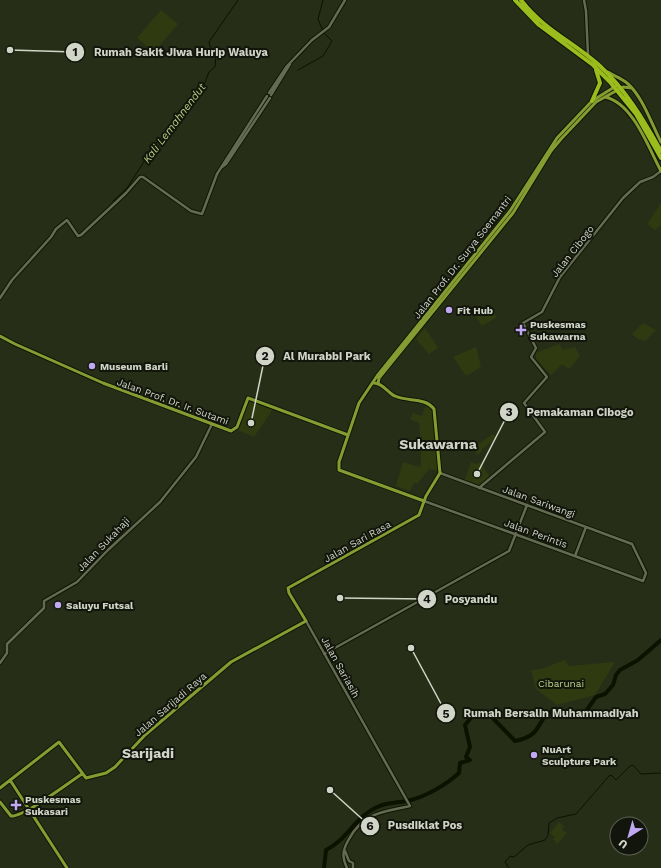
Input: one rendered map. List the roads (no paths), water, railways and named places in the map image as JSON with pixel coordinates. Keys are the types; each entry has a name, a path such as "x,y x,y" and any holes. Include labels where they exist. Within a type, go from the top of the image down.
{"highway":[{"path":"515,0 539,25 593,65 617,88 639,112 653,137 659,141 661,151"},
{"path":"521,0 549,29 588,56 606,72 642,123 661,158"},
{"path":"592,101 600,83 593,65"}],"main road":[{"path":"606,72 621,79 632,88 643,106 659,141"},
{"path":"617,88 625,86 632,88"},
{"name":"Jalan Prof. Dr. Surya Soemantri","path":"378,384 380,378 513,213 558,142 593,104 617,88"},
{"name":"Jalan Prof. Dr. Surya Soemantri","path":"424,501 339,470 338,462 359,403 373,383 508,214 555,140 592,101 617,88"},
{"name":"Jalan Cibogo","path":"617,88 615,100 632,118 661,171"},
{"path":"603,97 615,100"},
{"name":"Jalan Prof. Dr. Ir. Sutami","path":"0,336 103,383 231,430 236,429 248,398 348,435"},
{"path":"373,383 378,384 394,396 424,402 434,409 440,473"},
{"name":"Jalan Sari Rasa","path":"288,588 419,515 424,501 440,473"},
{"name":"Jalan Sariasih","path":"288,588 289,593 306,621"},
{"name":"Jalan Sarijadi Raya","path":"82,774 88,778 108,771 145,735 226,666 306,621"},
{"path":"0,788 59,742 82,774 29,809 11,816 0,802"},
{"path":"10,780 67,868"}],"street":[{"path":"0,298 12,280 52,237 56,229 67,220 78,236 81,235 126,193 140,177 143,177 191,211 202,214 221,167 226,164 287,66 308,44 329,27 345,0"},
{"path":"584,0 586,11 588,56"},
{"name":"Jalan Cibogo","path":"479,488 546,432 524,403 547,377 531,357 536,348 523,323 542,312 560,277 623,198 640,182 653,177 661,171"},
{"name":"Jalan Sukahaji","path":"0,663 7,653 7,644 45,608 44,600 77,582 108,550 160,502 196,457 212,424"},
{"name":"Jalan Sariwangi","path":"440,473 632,544 646,573 643,581"},
{"name":"Jalan Perintis","path":"424,501 643,581"},
{"path":"324,654 509,551 527,505"},
{"path":"575,556 586,527"},
{"name":"Jalan Sariasih","path":"306,621 409,805 388,810 364,820 353,831 344,850"},
{"path":"344,850 349,861 353,863 353,868"},
{"path":"344,850 343,859 347,868"},
{"path":"346,864 349,861"}],"waterway":[{"name":"Kali Lemahnendut","path":"113,201 127,188 156,143 164,135 192,95 204,85 209,72 215,67 216,54 209,42 238,0"},
{"path":"298,70 323,56 332,41 324,33 318,19 323,0"},
{"path":"324,868 326,850 340,840 369,811 381,805 402,802 424,796 443,785 459,773 460,763 470,760 466,757 470,747 465,725 476,712 488,713 515,741 524,738 531,735 543,719 553,711 570,716 586,711 596,697 605,694 613,685 616,675 620,670 638,660 661,640"},
{"path":"509,868 505,862 510,856 514,857 528,845 545,840 548,835 549,823 557,818 576,814 609,776 611,775 616,780 630,766 633,765 641,774 661,773"}],"place":[{"name":"Rumah Sakit Jiwa Hurip Waluya","path":"10,50"},
{"name":"Fit Hub","path":"449,310"},
{"name":"Puskesmas Sukawarna","path":"521,330"},
{"name":"Museum Barli","path":"92,366"},
{"name":"Al Murabbi Park","path":"251,423"},
{"name":"Pemakaman Cibogo","path":"477,474"},
{"name":"Posyandu","path":"340,598"},
{"name":"Saluyu Futsal","path":"58,605"},
{"name":"Rumah Bersalin Muhammadiyah","path":"411,648"},
{"name":"NuArt Sculpture Park","path":"534,755"},
{"name":"Pusdiklat Pos","path":"330,790"},
{"name":"Puskesmas Sukasari","path":"16,805"}],"district":[{"name":"Sukawarna","path":"438,444"},
{"name":"Sarijadi","path":"148,753"}],"park label":[{"name":"Cibarunai","path":"561,683"}]}
